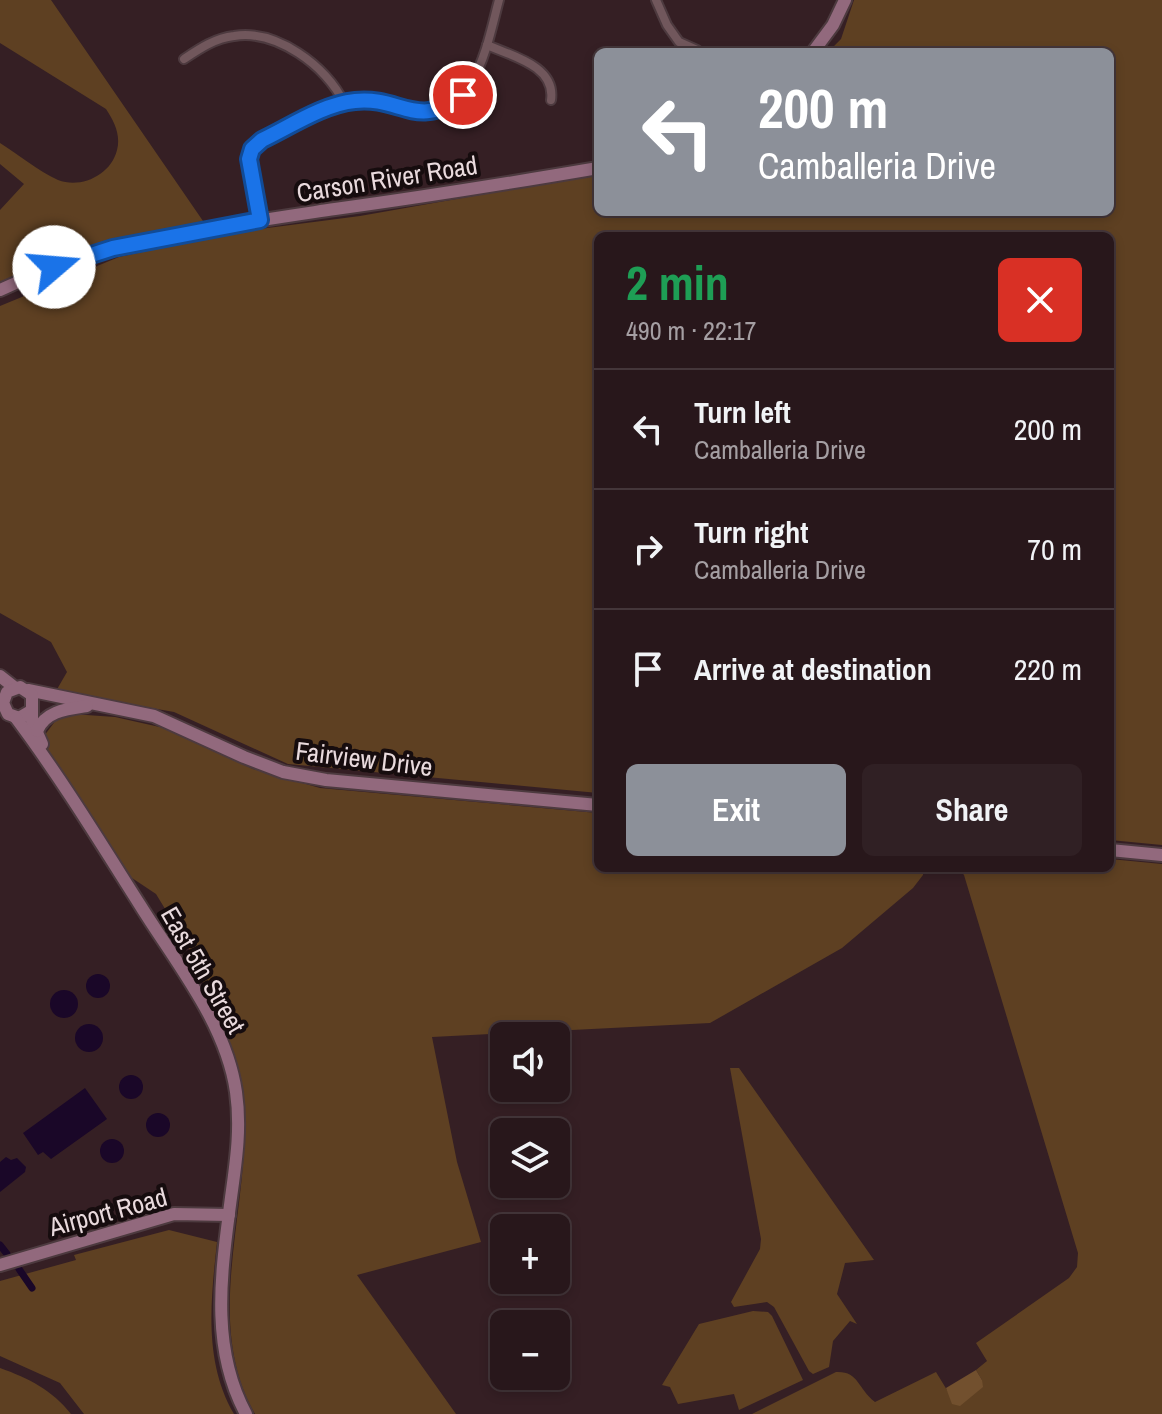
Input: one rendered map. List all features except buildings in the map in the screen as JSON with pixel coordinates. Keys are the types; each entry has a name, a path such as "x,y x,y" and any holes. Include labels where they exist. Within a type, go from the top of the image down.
{"main road":[{"path":"816,48 833,25 845,0"},
{"name":"Carson River Road","path":"0,290 35,274 113,248 260,220 594,169"},
{"path":"0,676 14,687 4,705 25,717 32,709"},
{"name":"Fairview Drive","path":"14,687 154,716 244,757 283,772 312,778 594,805"},
{"name":"East 5th Street","path":"28,690 33,697 37,731 48,760"},
{"path":"37,731 41,720 50,714 94,704"},
{"name":"Fairview Drive","path":"32,709 94,704"},
{"name":"East 5th Street","path":"4,705 48,760 200,1000 224,1047 236,1090 239,1129 220,1307 221,1339 232,1384 246,1414"},
{"path":"1114,850 1162,855"},
{"name":"Airport Road","path":"0,1265 174,1214 229,1215"}],"street":[{"path":"260,220 249,168 252,149 262,140 344,103 370,100 419,112 447,106 470,86 487,45 499,0"},
{"path":"656,0 679,42 692,48"},
{"path":"184,59 205,45 225,38 256,36 313,62 332,82 344,103"},
{"path":"487,45 537,68 549,80 551,100"}],"shaded area":[{"path":"0,0 51,0 203,221 98,245 45,261 0,282 0,210 24,184 0,164 0,143 58,180 76,183 102,173 114,159 118,139 106,109 0,43"},
{"path":"854,0 1162,0 1162,845 1114,840 1114,232 594,232 594,793 288,764 174,712 56,691 67,672 51,642 0,613 0,306 119,257 230,233 360,216 594,175 594,216 1114,216 1114,48 832,48 841,39"},
{"path":"72,714 115,717 164,728 253,769 320,788 594,813 594,872 923,872 923,875 913,888 842,948 710,1023 570,1030 570,1022 490,1022 490,1034 432,1037 457,1162 481,1242 357,1275 456,1414 255,1414 238,1374 231,1333 230,1291 245,1117 240,1075 190,950 156,894 126,874 46,747 44,736 56,720 55,716"},
{"path":"1114,859 1162,864 1162,1414 752,1414 836,1372 854,1377 875,1402 936,1372 950,1395 982,1380 976,1370 987,1361 976,1343 1069,1278 1077,1267 1078,1253 962,872 1114,872"},
{"path":"93,974 103,974 110,981 110,991 103,998 93,998 86,991 86,981"},
{"path":"64,990 74,994 78,1004 74,1014 64,1018 54,1014 50,1004 54,994"},
{"path":"89,1024 99,1028 103,1038 99,1048 89,1052 79,1048 75,1038 79,1028"},
{"path":"730,1068 739,1068 874,1260 845,1263 837,1294 857,1324 850,1321 833,1341 829,1367 813,1374 774,1307 767,1302 734,1307 731,1302 760,1249 761,1239"},
{"path":"126,1075 136,1075 143,1082 143,1092 136,1099 126,1099 119,1092 119,1082"},
{"path":"85,1088 107,1119 51,1159 43,1152 38,1155 23,1133"},
{"path":"153,1113 163,1113 170,1120 170,1130 163,1137 153,1137 146,1130 146,1120"},
{"path":"107,1139 117,1139 124,1146 124,1156 117,1163 107,1163 100,1156 100,1146"},
{"path":"6,1157 11,1160 17,1158 26,1167 25,1172 0,1192 0,1162"},
{"path":"169,1230 217,1242 212,1307 213,1351 224,1394 234,1414 84,1414 60,1383 0,1356 0,1281 76,1260 74,1255"},
{"path":"753,1311 768,1312 772,1316 803,1380 739,1410 734,1394 678,1404 670,1387 662,1385 699,1324"},
{"path":"0,1368 39,1386 71,1414 0,1414"},
{"path":"976,1370 983,1387 960,1406 952,1404 946,1388"}],"waterway":[{"path":"0,1245 7,1254"},
{"path":"19,1269 32,1288"}],"route":[{"path":"54,267 113,248 260,220 249,168 252,149 262,140 336,105 370,100 408,111 428,112 447,106 463,95"}]}
